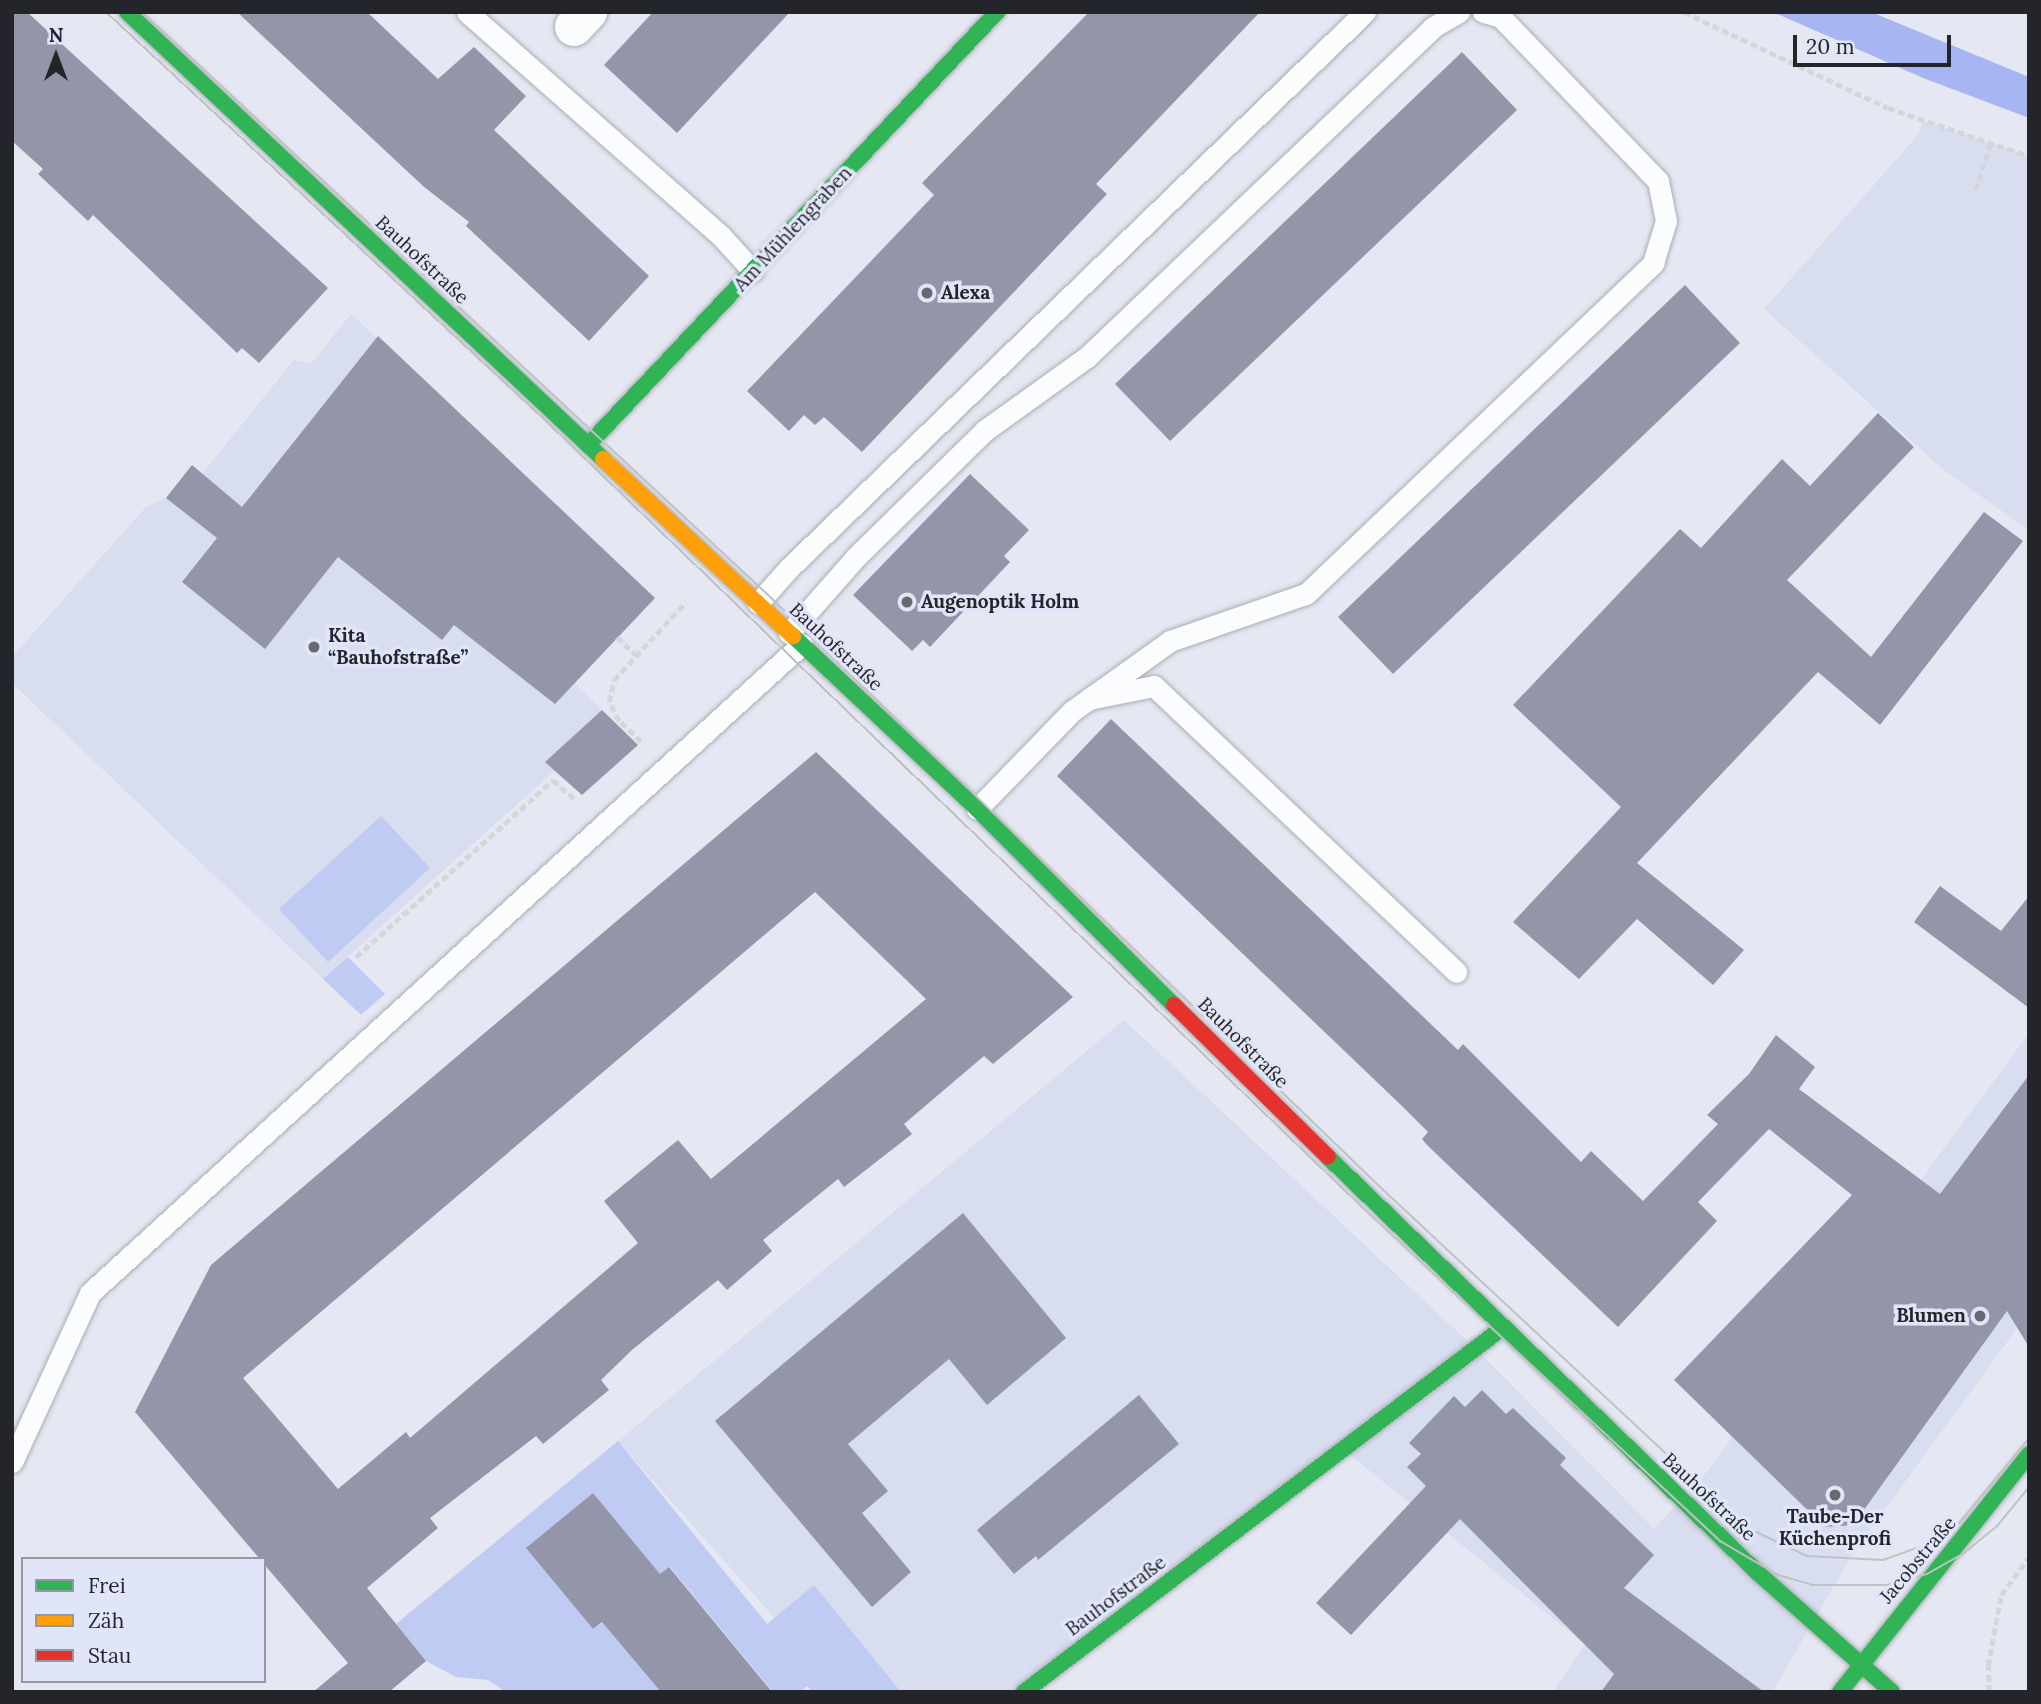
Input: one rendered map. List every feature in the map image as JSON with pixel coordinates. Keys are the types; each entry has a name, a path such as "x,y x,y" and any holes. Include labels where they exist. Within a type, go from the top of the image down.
{"street":[{"name":"Bauhofstraße","path":"127,12 977,809 1501,1329 1892,1692"},
{"name":"Am Mühlengraben","path":"588,445 997,12"},
{"name":"Bauhofstraße","path":"1024,1692 1501,1329"},
{"name":"Jacobstraße","path":"1840,1692 1859,1662 1943,1565 2029,1454"}],"lane":[{"path":"467,12 721,236 753,271"},
{"path":"758,603 799,559 1364,12"},
{"path":"12,1462 90,1293 666,767 796,639 856,557 984,431 1087,357 1433,27 1459,12"},
{"path":"977,809 1089,699 1170,641 1307,594 1653,262 1666,221 1658,181 1502,17 1483,12"},
{"path":"1089,699 1154,686 1456,972"}],"path":[{"path":"1684,12 1888,108 2029,156"},
{"path":"1975,190 1991,143"},
{"path":"666,767 619,720 610,702 614,680 689,599"},
{"path":"617,637 636,655"},
{"path":"356,957 553,780 604,824"},
{"path":"1989,1692 1989,1667 2001,1595 2029,1557"}],"shaded area":[{"path":"1773,12 1871,12 2029,77 2029,118 1923,78"},
{"path":"1924,121 2029,156 2029,530 1945,471 1764,309 1918,135"},
{"name":"Kita “Bauhofstraße”","path":"351,314 655,598 574,683 638,745 582,795 554,771 323,979 12,683 12,657 146,507 166,498 191,466 202,474 294,360 311,364"},
{"path":"381,816 430,868 328,962 279,909"},
{"path":"348,957 385,994 361,1015 323,979"},
{"path":"1124,1020 1477,1350 1654,1529 1705,1474 2029,1033 2029,1312 1853,1553 1772,1692 1553,1692 1585,1644 1350,1455 1025,1692 840,1692 618,1441"},
{"path":"618,1441 767,1624 814,1585 901,1692 812,1692 807,1686 800,1692 773,1692 670,1567 660,1574 593,1493 527,1549 593,1629 603,1622 661,1692 506,1692 488,1680 456,1677 426,1661 396,1624"}],"building":[{"path":"12,12 27,12 328,288 259,363 242,348 237,353 93,215 88,221 38,174 43,169 12,141"},
{"path":"237,12 367,12 438,79 474,47 526,96 494,130 649,276 589,341 466,226 469,222 423,186"},
{"path":"653,12 790,12 677,133 604,65"},
{"name":"Alexa","path":"1089,12 1260,12 1096,184 1107,194 862,452 824,417 815,425 804,415 789,431 747,391 934,195 922,183"},
{"path":"1462,52 1517,110 1170,441 1115,384"},
{"path":"1685,285 1740,343 1393,674 1338,617"},
{"path":"378,336 655,598 555,704 454,625 442,640 338,557 265,649 182,582 217,538 166,498 192,465 242,507"},
{"path":"1878,413 1914,447 1787,580 1871,657 1984,512 2023,541 1880,725 1818,672 1637,863 1744,950 1713,985 1637,919 1579,979 1513,922 1621,807 1513,705 1680,529 1701,548 1782,459 1810,486"},
{"path":"970,474 1029,530 1004,556 1010,562 930,647 923,640 912,651 853,595"},
{"path":"602,710 638,745 582,795 545,762"},
{"path":"1111,719 1458,1050 1463,1044 1581,1162 1591,1151 1643,1201 1718,1124 1707,1115 1749,1074 1776,1035 1815,1067 1799,1089 1940,1194 2029,1075 2029,1347 2007,1311 1853,1525 1825,1527 1674,1380 1852,1195 1769,1129 1698,1202 1717,1221 1618,1327 1427,1145 1422,1139 1428,1132 1403,1107 1057,776"},
{"path":"816,752 1073,997 993,1064 984,1056 904,1124 912,1134 844,1187 838,1179 763,1240 772,1251 727,1290 718,1280 632,1350 601,1380 609,1390 543,1444 536,1436 430,1518 438,1528 367,1588 426,1661 389,1692 313,1692 348,1663 266,1566 266,1557 258,1557 135,1412 211,1265","holes":["815,892 926,999 711,1179 678,1140 604,1201 638,1243 410,1438 406,1432 338,1489 243,1378"]},
{"path":"1940,886 2001,931 2029,896 2029,1008 1914,922"},
{"path":"963,1213 1066,1338 987,1405 949,1359 848,1444 888,1491 862,1513 911,1572 872,1607 715,1421"},
{"path":"1482,1390 1506,1414 1513,1408 1566,1458 1560,1465 1654,1555 1624,1588 1764,1692 1601,1692 1614,1674 1460,1519 1351,1635 1316,1603 1426,1486 1407,1467 1421,1454 1409,1443 1454,1396 1465,1407"},
{"path":"1139,1395 1179,1444 1038,1560 1036,1556 1014,1574 977,1530"},
{"path":"593,1493 660,1574 669,1567 772,1692 661,1692 602,1622 593,1629 526,1548"}],"tram line":[{"path":"106,12 547,422 1364,1209 1720,1541 1778,1575 1812,1585 1887,1585 1927,1574 1964,1553 1997,1526 2029,1487"},
{"path":"142,12 767,594 1380,1187 1728,1512 1754,1531 1807,1556 1883,1560 1936,1541 1959,1523 2029,1438"}],"traffic: fast":[{"path":"127,12 603,459"},
{"path":"588,445 997,12"},
{"path":"793,636 977,809 1174,1005"},
{"path":"1328,1157 1758,1573 1892,1692"},
{"path":"1024,1692 1501,1329"},
{"path":"1840,1692 2029,1454"}],"traffic: slow":[{"path":"603,459 793,636"}],"traffic: jam":[{"path":"1174,1005 1328,1157"}],"place":[{"name":"Alexa","path":"927,293"},
{"name":"Augenoptik Holm","path":"907,602"},
{"name":"Kita “Bauhofstraße”","path":"314,647"},
{"name":"Blumen","path":"1980,1316"},
{"name":"Taube-Der Küchenprofi","path":"1835,1495"}]}
